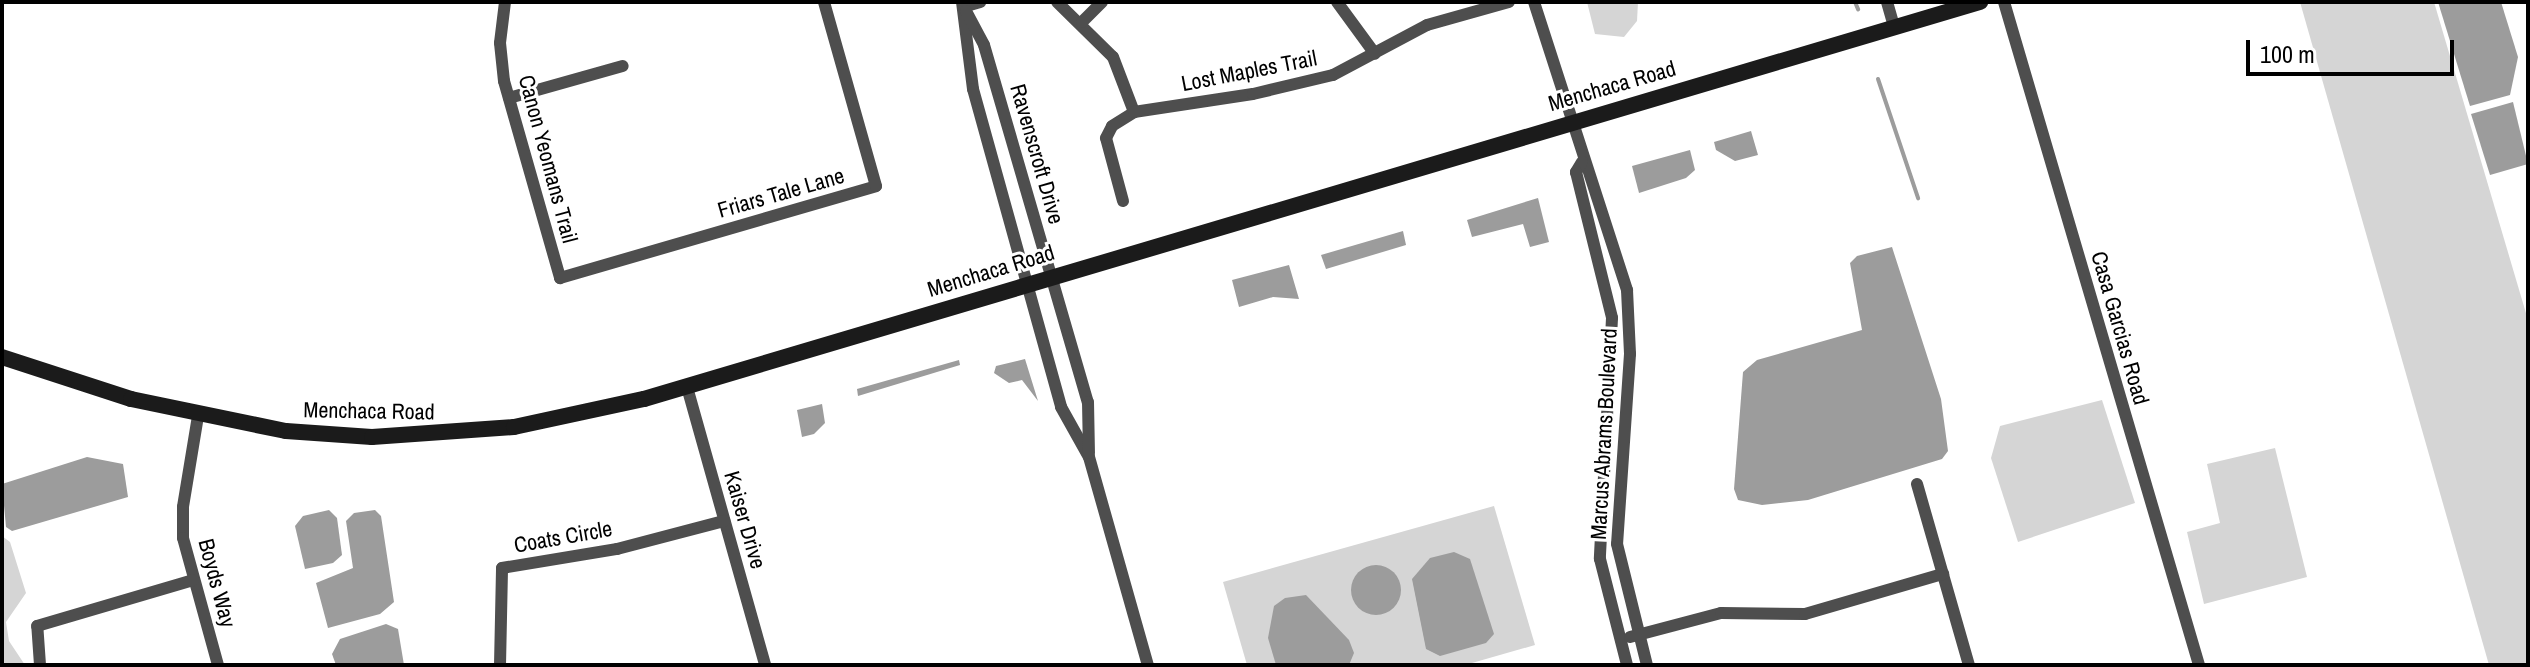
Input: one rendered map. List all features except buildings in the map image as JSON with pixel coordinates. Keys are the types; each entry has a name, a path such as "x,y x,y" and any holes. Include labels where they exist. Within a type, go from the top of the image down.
{"main road":[{"name":"Menchaca Road","path":"2,357 198,416 286,431 372,437 458,434 582,415 687,387 1027,282 1980,2"}],"street":[{"name":"Canon Yeomans Trail","path":"505,2 501,60 560,278"},
{"name":"Friars Tale Lane","path":"560,278 876,186 824,2"},
{"path":"963,4 980,2"},
{"path":"1057,2 1082,22 1113,57 1134,112 1112,126 1106,138 1123,201"},
{"path":"1082,22 1102,2"},
{"path":"1337,2 1375,54"},
{"name":"Lost Maples Trail","path":"1134,112 1275,90 1333,75 1427,25 1509,2"},
{"name":"Marcus Abrams Boulevard","path":"1534,2 1582,162 1590,169 1627,290 1631,320 1617,544 1647,665"},
{"path":"1887,2 1894,27"},
{"name":"Casa Garcias Road","path":"2004,2 2199,665"},
{"name":"Ravenscroft Drive","path":"963,4 984,45 1088,402 1089,457"},
{"name":"Ravenscroft Drive","path":"963,4 973,89 1061,407 1089,457 1148,665"},
{"path":"509,98 623,66"},
{"name":"Marcus Abrams Boulevard","path":"1582,162 1576,172 1612,318 1599,534 1604,580 1627,665"},
{"name":"Kaiser Drive","path":"687,387 765,665"},
{"name":"Boyds Way","path":"198,416 182,522 193,580 218,665"},
{"path":"1917,484 1969,665"},
{"name":"Coats Circle","path":"500,665 502,568 617,549 724,521"},
{"path":"1620,640 1721,613 1805,614 1943,574"},
{"path":"40,665 37,626 193,580"}],"shaded area":[{"path":"1587,2 1638,2 1637,21 1624,37 1595,34"},
{"path":"2300,2 2434,2 2528,320 2528,665 2489,665"},
{"path":"2438,2 2501,2 2518,57 2510,95 2470,106"},
{"path":"2513,102 2528,164 2490,175 2471,114"},
{"path":"1751,131 1758,155 1735,161 1716,150 1714,142"},
{"path":"1690,150 1695,170 1686,178 1639,193 1632,166"},
{"path":"1538,198 1549,242 1530,247 1523,224 1472,237 1467,220"},
{"path":"1403,231 1406,245 1326,269 1321,255"},
{"path":"1892,247 1941,399 1948,451 1942,459 1808,500 1762,505 1738,500 1734,489 1743,372 1757,360 1862,330 1850,263 1857,256"},
{"path":"1289,265 1299,299 1273,297 1239,307 1232,280"},
{"path":"1025,359 1038,401 1022,380 1009,383 994,373 996,366"},
{"path":"959,360 960,365 858,396 857,389"},
{"path":"2102,400 2135,503 2018,542 1991,458 2000,426"},
{"path":"822,404 825,423 814,434 802,437 797,410"},
{"path":"2275,448 2307,577 2204,604 2187,532 2220,523 2207,464"},
{"path":"87,457 123,464 128,497 12,531 6,527 2,484"},
{"path":"1494,506 1535,645 1465,665 1247,665 1223,582"},
{"path":"329,510 337,518 342,555 333,563 305,569 295,526 303,516"},
{"path":"375,510 381,516 394,602 380,614 328,628 316,583 353,568 346,521 354,513"},
{"path":"2,536 10,542 26,593 6,622 9,641 25,665 2,665"},
{"path":"1454,552 1470,559 1494,634 1486,643 1440,656 1426,649 1412,579 1430,558"},
{"path":"1376,565 1394,572 1401,590 1394,608 1376,615 1358,608 1351,590 1358,572"},
{"path":"1306,595 1349,640 1354,653 1349,665 1276,665 1268,638 1274,606 1285,598"},
{"path":"386,624 398,629 404,665 336,665 332,654 340,639"}],"waterway":[{"path":"1855,2 1858,9"},
{"path":"1878,79 1918,198"}]}
